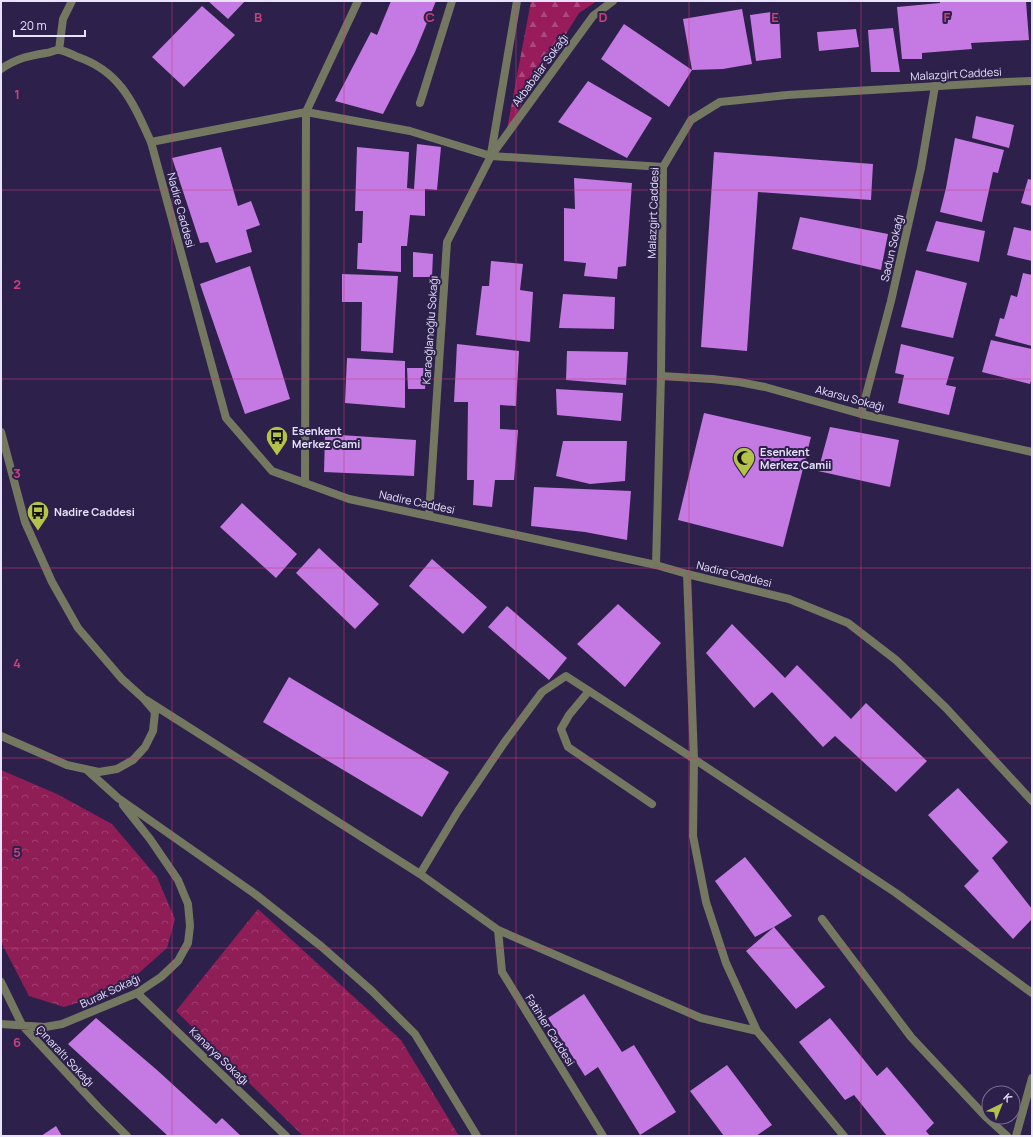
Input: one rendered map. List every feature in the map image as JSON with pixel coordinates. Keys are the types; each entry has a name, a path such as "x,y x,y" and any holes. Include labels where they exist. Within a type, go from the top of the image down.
{"street":[{"path":"1,69 9,63 27,56 59,50 63,20 72,1"},
{"path":"305,483 306,112 358,1"},
{"path":"420,103 452,1"},
{"path":"491,156 518,1"},
{"name":"Akbabalar Sokağı","path":"491,156 593,16 613,1"},
{"name":"Nadire Caddesi","path":"59,50 103,68 118,82 132,102 151,142 226,418 272,470 350,499 656,565 686,574 790,599 848,622 896,660 946,708 1032,801"},
{"name":"Malazgirt Caddesi","path":"656,565 661,376 663,167 691,120 720,102 787,95 1032,81"},
{"name":"Sadun Sokağı","path":"861,414 893,293 921,168 936,86"},
{"path":"151,142 306,112 410,131 491,156 663,167"},
{"name":"Karaoğlanoğlu Sokağı","path":"429,515 447,242 491,156"},
{"name":"Akarsu Sokağı","path":"661,376 719,380 765,387 861,414 1032,452"},
{"path":"1,432 25,522 52,582 78,628 122,679 143,698 154,712 153,731 145,747 133,760 117,769 99,772 67,765 1,736"},
{"path":"686,574 694,759 692,836 706,902 726,963 757,1031 844,1136"},
{"path":"420,874 468,795 542,692 566,676 896,893 1032,993"},
{"path":"589,691 569,715 561,729 568,747 652,804"},
{"path":"143,698 420,874 498,930 701,1018 757,1031"},
{"path":"86,770 118,798 255,894 322,947 372,991 415,1034 477,1136"},
{"name":"Burak Sokağı","path":"1,1024 45,1027 62,1024 137,993 160,977 178,960 188,943 190,926 188,904 178,880 150,839 118,798"},
{"path":"822,919 911,1037 985,1116 1007,1136"},
{"name":"Fatihler Caddesi","path":"498,930 502,972 603,1136"},
{"name":"Çınaraltı Sokağı","path":"1,982 22,1025 127,1136"},
{"name":"Kanarya Sokağı","path":"137,993 286,1136"},
{"path":"1016,1136 1032,1078"}],"green space":[{"path":"531,1 597,1 579,13 507,129"},
{"path":"1,770 57,794 112,824 157,877 175,919 167,948 130,981 93,998 64,1007 29,996 1,942"},
{"path":"258,909 401,1040 459,1136 303,1136 176,1011"}],"building":[{"path":"208,1 245,1 228,19"},
{"path":"391,1 436,1 415,52 383,114 335,101 371,32 377,35"},
{"path":"940,1 1026,1 1029,40 971,43 972,49 922,53 922,59 902,59 897,7 940,3"},
{"path":"202,6 235,35 184,87 152,57"},
{"path":"742,9 752,64 723,69 692,70 683,19"},
{"path":"779,11 781,58 756,61 750,15"},
{"path":"624,24 692,70 669,107 601,59"},
{"path":"893,28 900,72 871,72 868,30"},
{"path":"856,29 859,47 819,51 817,32"},
{"path":"588,81 652,118 627,158 558,122"},
{"path":"976,116 1014,125 1009,148 972,138"},
{"path":"955,138 1004,150 998,173 993,172 982,222 940,212"},
{"path":"417,144 441,147 437,190 425,189 425,216 410,215 407,246 401,246 401,272 357,269 358,243 362,243 363,211 355,211 357,147 409,152 407,188 414,189"},
{"path":"221,147 238,206 251,201 260,225 246,230 252,252 216,263 208,242 200,243 172,158"},
{"path":"714,152 873,164 871,200 758,192 747,351 701,347"},
{"path":"574,178 632,183 626,266 618,267 617,279 584,276 586,263 564,261 564,208 575,209"},
{"path":"1028,179 1032,180 1032,206 1021,203"},
{"path":"800,217 888,234 881,270 792,249"},
{"path":"936,221 985,231 979,262 926,251"},
{"path":"1014,227 1032,231 1032,261 1007,255"},
{"path":"413,252 433,254 432,277 413,277"},
{"path":"491,261 523,264 520,290 533,292 530,342 476,335 482,286 489,286"},
{"path":"250,266 290,399 245,414 200,284"},
{"path":"916,270 967,283 953,338 901,327"},
{"path":"1023,273 1032,275 1032,346 995,336 1000,318 1004,319 1011,295 1017,297"},
{"path":"342,274 398,276 393,353 361,351 362,302 342,302"},
{"path":"563,294 615,297 614,329 559,328"},
{"path":"991,340 1032,349 1032,377 1030,384 982,372"},
{"path":"457,344 519,351 516,406 500,405 500,429 518,430 514,480 495,480 492,507 473,505 474,480 467,480 468,402 454,402"},
{"path":"901,344 954,357 946,385 956,387 949,415 898,403 904,375 895,373"},
{"path":"567,351 628,352 626,385 566,380"},
{"path":"347,358 405,361 405,408 345,403"},
{"path":"407,368 427,368 425,389 408,389"},
{"path":"556,389 623,393 621,421 557,415"},
{"name":"Esenkent Merkez Camii","path":"704,413 811,437 783,547 678,520"},
{"path":"830,427 899,440 890,487 818,471"},
{"path":"325,434 416,440 414,476 324,472"},
{"path":"563,441 627,441 625,481 590,484 556,476"},
{"path":"534,487 631,491 627,540 585,532 531,526"},
{"path":"242,503 297,554 276,578 220,527"},
{"path":"319,548 379,604 355,629 296,573"},
{"path":"432,559 487,607 463,634 409,586"},
{"path":"618,604 661,643 625,687 577,644"},
{"path":"507,606 567,658 549,680 488,627"},
{"path":"732,624 785,678 797,665 851,719 866,703 927,761 896,792 835,736 823,747 772,692 754,708 706,653"},
{"path":"289,677 449,772 422,817 263,722"},
{"path":"958,788 1008,842 992,858 1032,909 1032,919 1013,939 964,886 979,871 928,815"},
{"path":"745,857 792,916 755,937 715,881"},
{"path":"774,927 825,987 796,1009 746,951"},
{"path":"584,994 622,1052 634,1045 676,1112 640,1135 598,1067 585,1076 548,1018"},
{"path":"96,1018 157,1070 216,1124 222,1118 241,1136 168,1136 68,1044"},
{"path":"830,1018 877,1076 887,1067 934,1123 926,1131 930,1136 887,1136 854,1095 845,1100 799,1042"},
{"path":"727,1065 772,1125 756,1136 724,1136 690,1091"},
{"path":"56,1126 62,1136 41,1136"}],"place":[{"name":"Esenkent Merkez Cami","path":"277,456"},
{"name":"Esenkent Merkez Camii","path":"744,478"},
{"name":"Nadire Caddesi","path":"38,532"}]}
